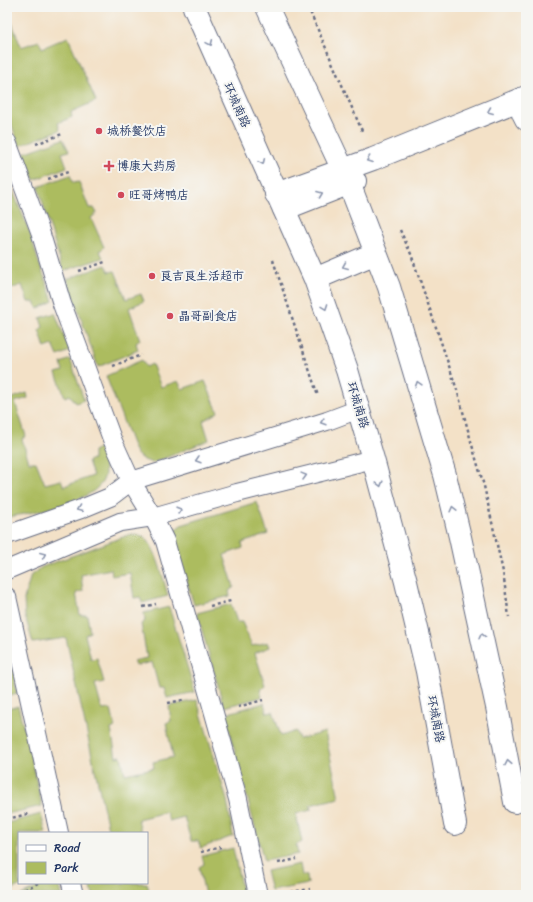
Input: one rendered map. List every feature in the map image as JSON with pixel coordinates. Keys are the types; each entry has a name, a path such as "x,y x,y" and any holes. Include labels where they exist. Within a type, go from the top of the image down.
{"main road":[{"name":"环城南路","path":"194,7 315,279 360,409 406,582 427,671 455,824"},
{"path":"267,7 346,176 389,287 444,475 461,544 494,692 515,802"},
{"path":"280,201 346,176 380,172 525,110"},
{"path":"315,279 376,252"}],"lane":[{"path":"7,142 40,231 62,304 112,439 131,481 165,540 238,799 258,895"},
{"path":"7,535 82,509 110,497 131,481 327,421 360,409"},
{"path":"7,570 120,522 153,517 237,493 373,459"},
{"path":"7,597 59,832"},
{"path":"71,884 74,895"}],"path":[{"path":"308,7 363,134"},
{"path":"398,226 411,254 458,393 484,486 503,572 509,619"},
{"path":"14,895 36,884"},
{"path":"280,894 310,889"}],"green space":[{"path":"12,23 21,47 39,41 42,48 68,37 96,101 71,112 72,117 58,123 60,130 19,146 7,111 7,25"},
{"path":"63,139 69,151 62,153 67,167 34,180 24,153"},
{"path":"70,175 73,183 79,182 89,208 94,208 97,213 91,218 104,247 100,251 103,258 63,271 38,187"},
{"path":"12,189 30,233 53,301 38,309 34,302 28,302 22,285 7,290 7,190"},
{"path":"106,265 109,272 115,271 126,299 141,294 144,301 129,308 140,340 136,343 138,350 98,367 67,279"},
{"path":"55,313 70,351 58,356 53,345 45,348 39,330 43,327 40,318"},
{"path":"70,359 84,400 76,403 70,395 65,397 56,373 63,371 61,363"},
{"path":"142,360 146,367 152,364 161,387 178,381 182,389 205,381 218,412 203,421 209,440 153,463 144,460 137,455 106,376"},
{"path":"7,391 10,399 27,393 28,398 15,402 26,436 22,439 29,462 36,462 45,484 61,480 64,486 93,476 88,461 93,459 93,451 99,448 105,470 104,478 99,487 89,494 62,505 9,517 7,506"},
{"path":"257,502 268,534 242,543 243,548 224,555 234,587 229,591 230,596 194,605 175,542 176,529 181,525"},
{"path":"131,534 144,537 148,541 156,555 168,596 142,603 140,597 134,598 130,573 112,576 111,569 81,575 83,591 76,593 80,615 87,615 90,632 85,635 91,659 97,658 104,682 95,684 102,710 111,709 115,727 111,729 116,757 121,756 125,774 154,768 153,762 173,757 166,723 171,721 169,706 197,700 227,800 233,836 201,848 198,841 191,841 184,817 169,821 166,812 138,819 141,832 109,832 66,638 33,643 25,616 24,599 31,575 42,567"},
{"path":"231,604 237,622 242,622 252,646 268,642 270,647 255,653 265,685 260,690 262,697 224,707 197,613"},
{"path":"169,607 195,692 167,698 164,688 159,688 152,662 135,666 133,661 147,658 141,624 145,621 144,613"},
{"path":"7,647 13,668 17,694 7,697"},
{"path":"264,703 267,713 273,712 281,736 296,731 299,739 325,732 339,798 310,805 311,810 296,814 302,842 296,845 298,854 264,861 225,714"},
{"path":"18,706 42,806 7,814 7,709"},
{"path":"41,814 46,832 18,832 18,884 23,884 11,890 7,884 7,823"},
{"path":"233,848 243,895 205,895 199,867 204,864 202,856"},
{"path":"300,864 302,875 307,876 308,884 271,891 266,871"},
{"path":"45,884 59,884 62,895 21,895"},
{"path":"90,884 147,884 150,895 93,895"}],"place":[{"name":"城桥餐饮店","path":"99,131"},
{"name":"博康大药房","path":"109,166"},
{"name":"旺哥烤鸭店","path":"121,195"},
{"name":"良吉良生活超市","path":"152,276"},
{"name":"晶哥副食店","path":"170,316"}]}
